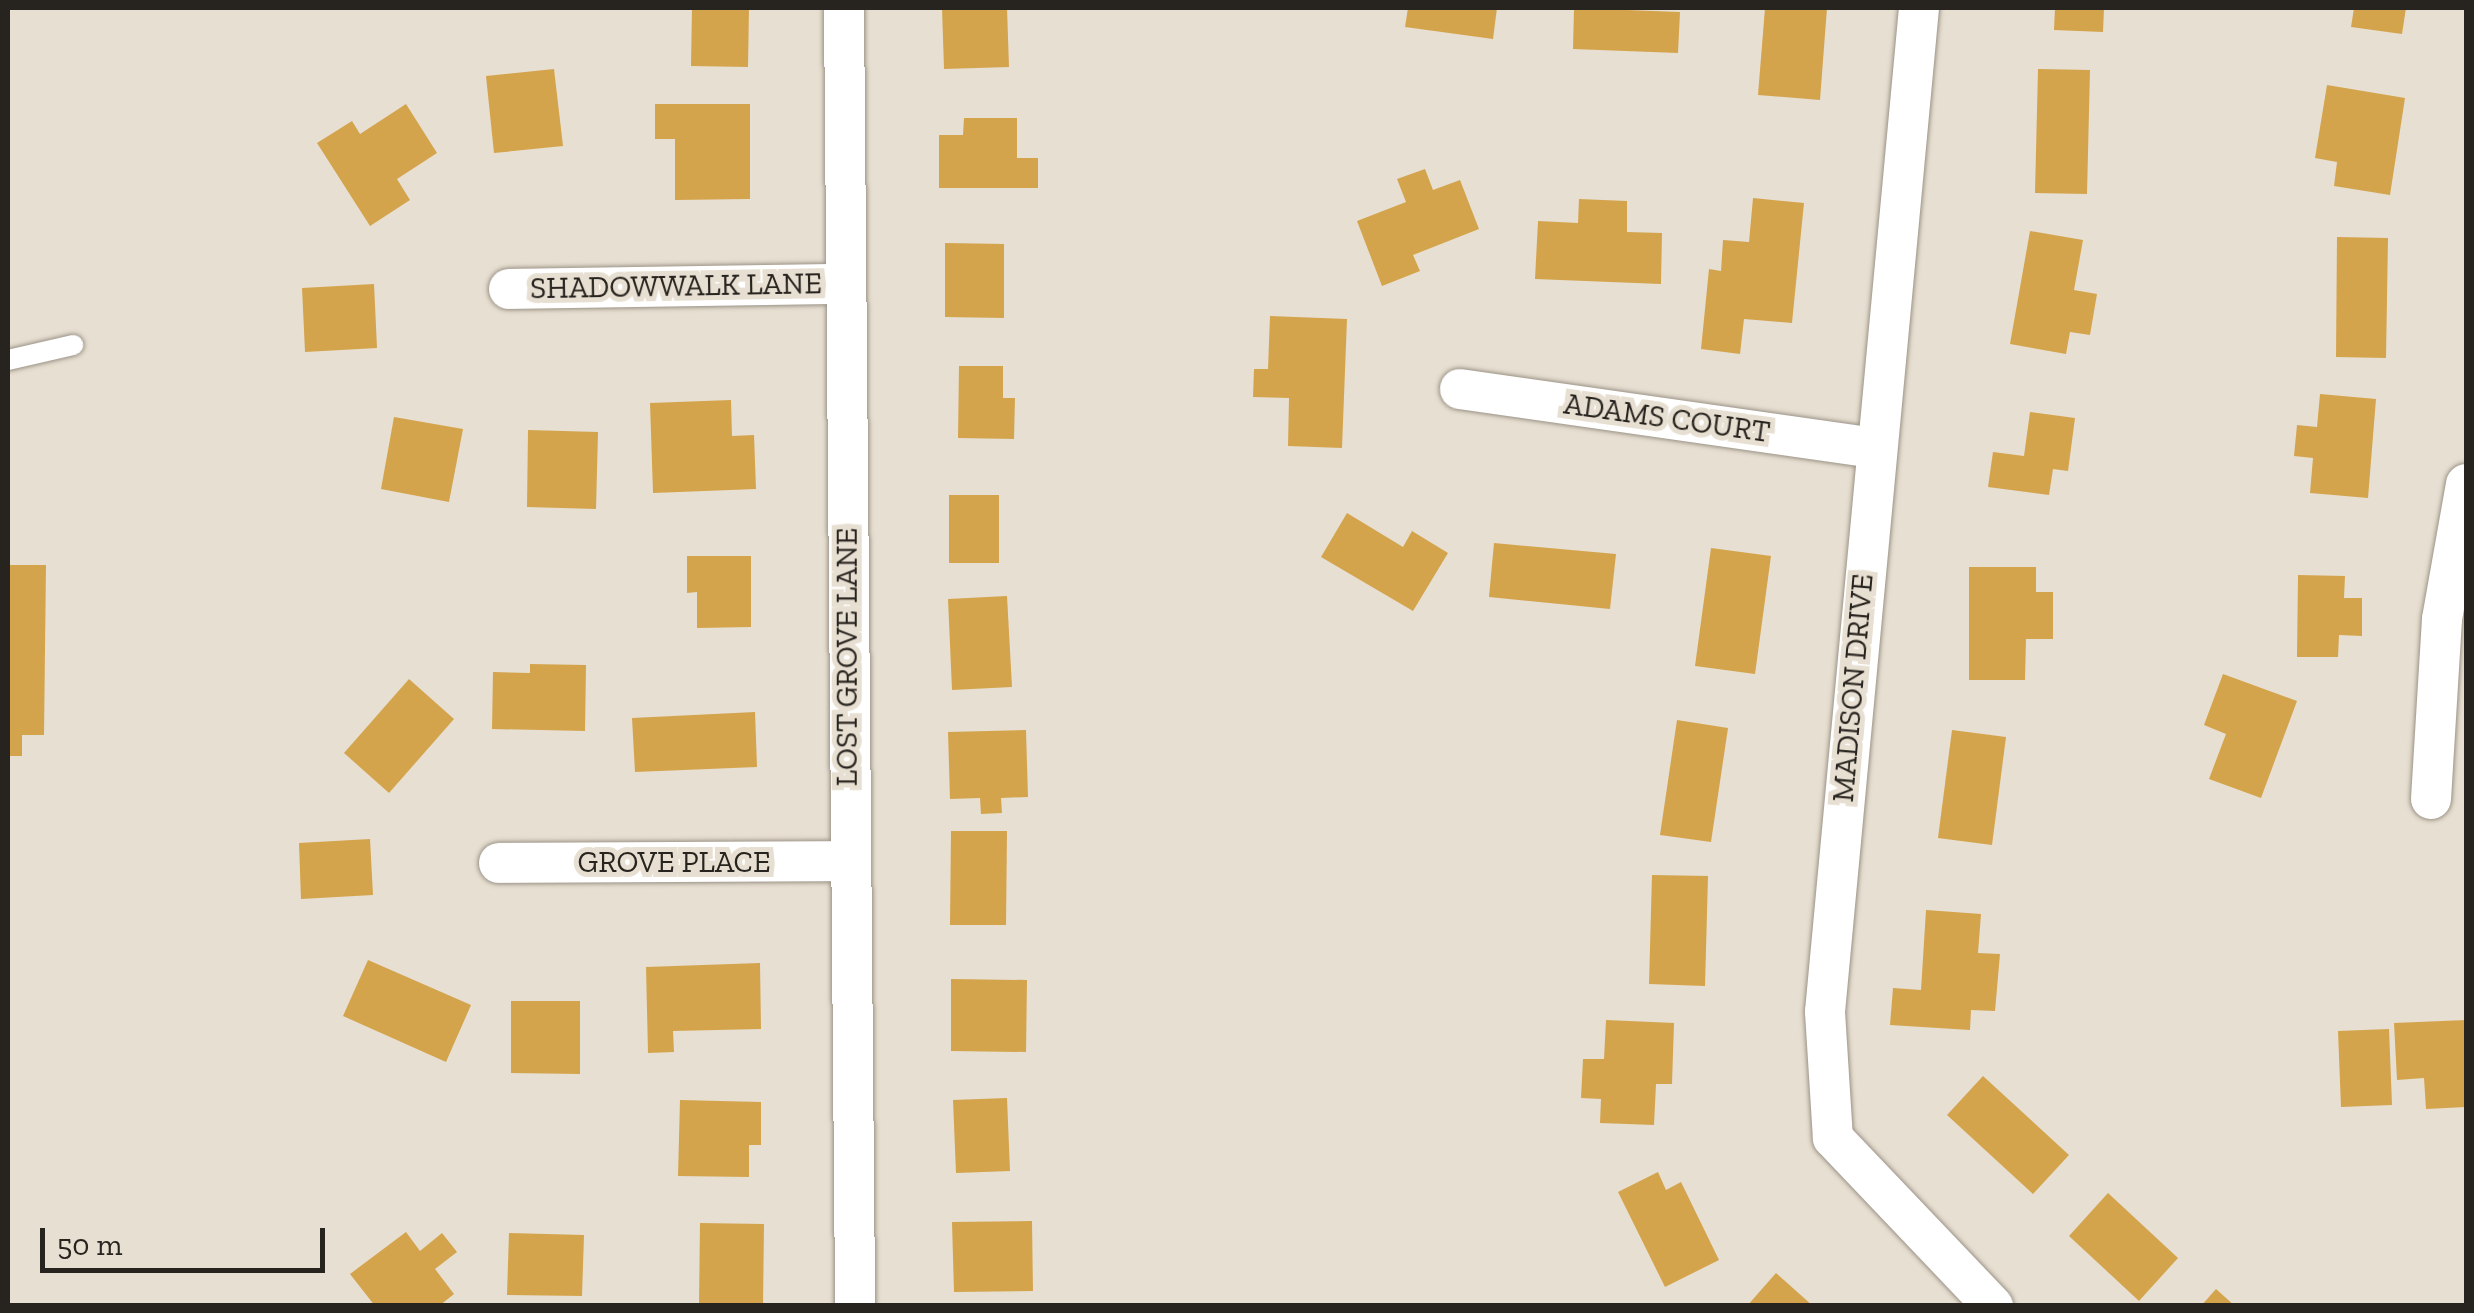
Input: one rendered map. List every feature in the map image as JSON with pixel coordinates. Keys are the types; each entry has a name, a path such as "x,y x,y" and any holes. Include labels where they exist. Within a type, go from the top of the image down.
{"street":[{"name":"LOST GROVE LANE","path":"844,8 854,1306"},
{"name":"MADISON DRIVE","path":"1919,8 1874,448 1825,1012 1833,1138 1994,1306"},
{"name":"SHADOWWALK LANE","path":"509,289 844,284"},
{"name":"ADAMS COURT","path":"1460,389 1874,448"},
{"path":"2431,799 2442,619 2466,484"},
{"name":"GROVE PLACE","path":"499,863 848,862"}],"lane":[{"path":"8,360 73,345"}],"building":[{"path":"692,8 749,8 748,67 691,66"},
{"path":"942,8 1007,8 1009,67 944,69"},
{"path":"1408,8 1497,8 1493,39 1405,27"},
{"path":"1574,8 1680,12 1678,53 1573,49"},
{"path":"1765,8 1827,8 1820,100 1758,95"},
{"path":"2055,8 2104,8 2103,32 2054,30"},
{"path":"2354,8 2406,8 2402,34 2351,27"},
{"path":"554,69 563,146 494,153 486,76"},
{"path":"2038,69 2090,70 2087,194 2035,193"},
{"path":"2327,85 2405,98 2390,195 2334,186 2337,162 2315,158"},
{"path":"406,104 437,153 397,179 410,200 370,226 317,143 352,121 360,134"},
{"path":"655,104 750,104 750,199 675,200 675,139 655,139"},
{"path":"964,118 1017,118 1017,158 1038,158 1038,188 939,188 939,135 963,135"},
{"path":"1425,169 1433,190 1460,180 1479,229 1413,255 1420,271 1382,286 1357,221 1406,202 1397,179"},
{"path":"1753,198 1804,203 1792,323 1744,319 1740,354 1701,349 1709,269 1721,271 1723,240 1749,242"},
{"path":"1579,199 1627,201 1627,232 1662,233 1661,284 1535,279 1538,221 1578,223"},
{"path":"2030,231 2083,240 2074,290 2097,294 2090,335 2070,332 2066,354 2010,344"},
{"path":"2337,237 2388,238 2386,358 2336,357"},
{"path":"945,243 1004,244 1004,318 945,317"},
{"path":"374,284 377,348 305,352 302,288"},
{"path":"1270,316 1347,319 1342,448 1288,446 1289,398 1253,397 1254,369 1268,369"},
{"path":"959,366 1003,366 1003,398 1015,398 1014,439 958,438"},
{"path":"2320,394 2376,399 2368,498 2310,493 2313,458 2294,456 2297,425 2317,427"},
{"path":"731,400 732,436 754,435 756,489 653,493 650,403"},
{"path":"2030,412 2075,418 2068,471 2053,469 2049,495 1988,487 1993,452 2024,456"},
{"path":"394,417 463,429 449,502 381,489"},
{"path":"528,430 598,432 596,509 527,507"},
{"path":"949,495 999,495 999,563 949,563"},
{"path":"1347,513 1403,547 1412,531 1448,553 1413,611 1321,557"},
{"path":"1494,543 1616,554 1610,609 1489,597"},
{"path":"1711,548 1771,556 1755,674 1695,666"},
{"path":"687,556 751,556 751,627 697,628 697,592 687,593"},
{"path":"8,565 46,565 44,735 22,735 22,756 8,756"},
{"path":"1969,567 2036,567 2036,592 2053,592 2053,639 2026,639 2025,680 1969,680"},
{"path":"2298,575 2345,576 2344,598 2362,598 2362,636 2339,635 2338,657 2297,657"},
{"path":"1007,596 1012,687 952,690 948,599"},
{"path":"530,664 586,665 585,731 492,729 493,672 530,673"},
{"path":"2223,674 2297,701 2261,798 2209,779 2226,734 2204,725"},
{"path":"409,679 454,719 389,793 344,753"},
{"path":"755,712 757,767 635,772 632,718"},
{"path":"1677,720 1728,728 1711,842 1660,835"},
{"path":"1026,730 1028,797 1001,798 1002,813 981,814 980,798 950,799 948,732"},
{"path":"1952,730 2006,737 1992,845 1938,838"},
{"path":"951,831 1007,831 1006,925 950,925"},
{"path":"370,839 373,895 301,899 299,843"},
{"path":"1652,875 1708,876 1705,986 1649,984"},
{"path":"1926,910 1981,914 1978,953 2000,954 1995,1011 1971,1010 1970,1030 1890,1025 1893,988 1921,990"},
{"path":"368,960 471,1005 446,1062 343,1016"},
{"path":"760,963 761,1029 673,1031 674,1052 648,1053 646,967"},
{"path":"951,979 1027,980 1026,1052 951,1051"},
{"path":"511,1001 580,1001 580,1074 511,1073"},
{"path":"1606,1020 1674,1023 1672,1084 1656,1084 1654,1125 1600,1123 1601,1099 1581,1098 1583,1059 1604,1059"},
{"path":"2466,1020 2466,1107 2426,1109 2424,1078 2397,1080 2394,1023"},
{"path":"2389,1029 2392,1105 2341,1107 2338,1031"},
{"path":"1983,1076 2069,1155 2033,1194 1947,1115"},
{"path":"1007,1098 1010,1171 956,1173 953,1100"},
{"path":"680,1100 761,1102 761,1145 749,1145 749,1177 678,1176"},
{"path":"1658,1172 1666,1190 1681,1182 1719,1260 1665,1287 1618,1192"},
{"path":"2108,1193 2178,1258 2139,1301 2069,1236"},
{"path":"1032,1221 1033,1291 954,1292 952,1222"},
{"path":"700,1223 764,1224 763,1306 699,1306"},
{"path":"406,1232 420,1251 442,1233 457,1252 435,1269 454,1294 439,1306 375,1306 350,1274"},
{"path":"509,1233 584,1235 582,1296 507,1295"},
{"path":"1776,1273 1813,1306 1747,1306"},
{"path":"2216,1289 2235,1306 2201,1306"}]}
